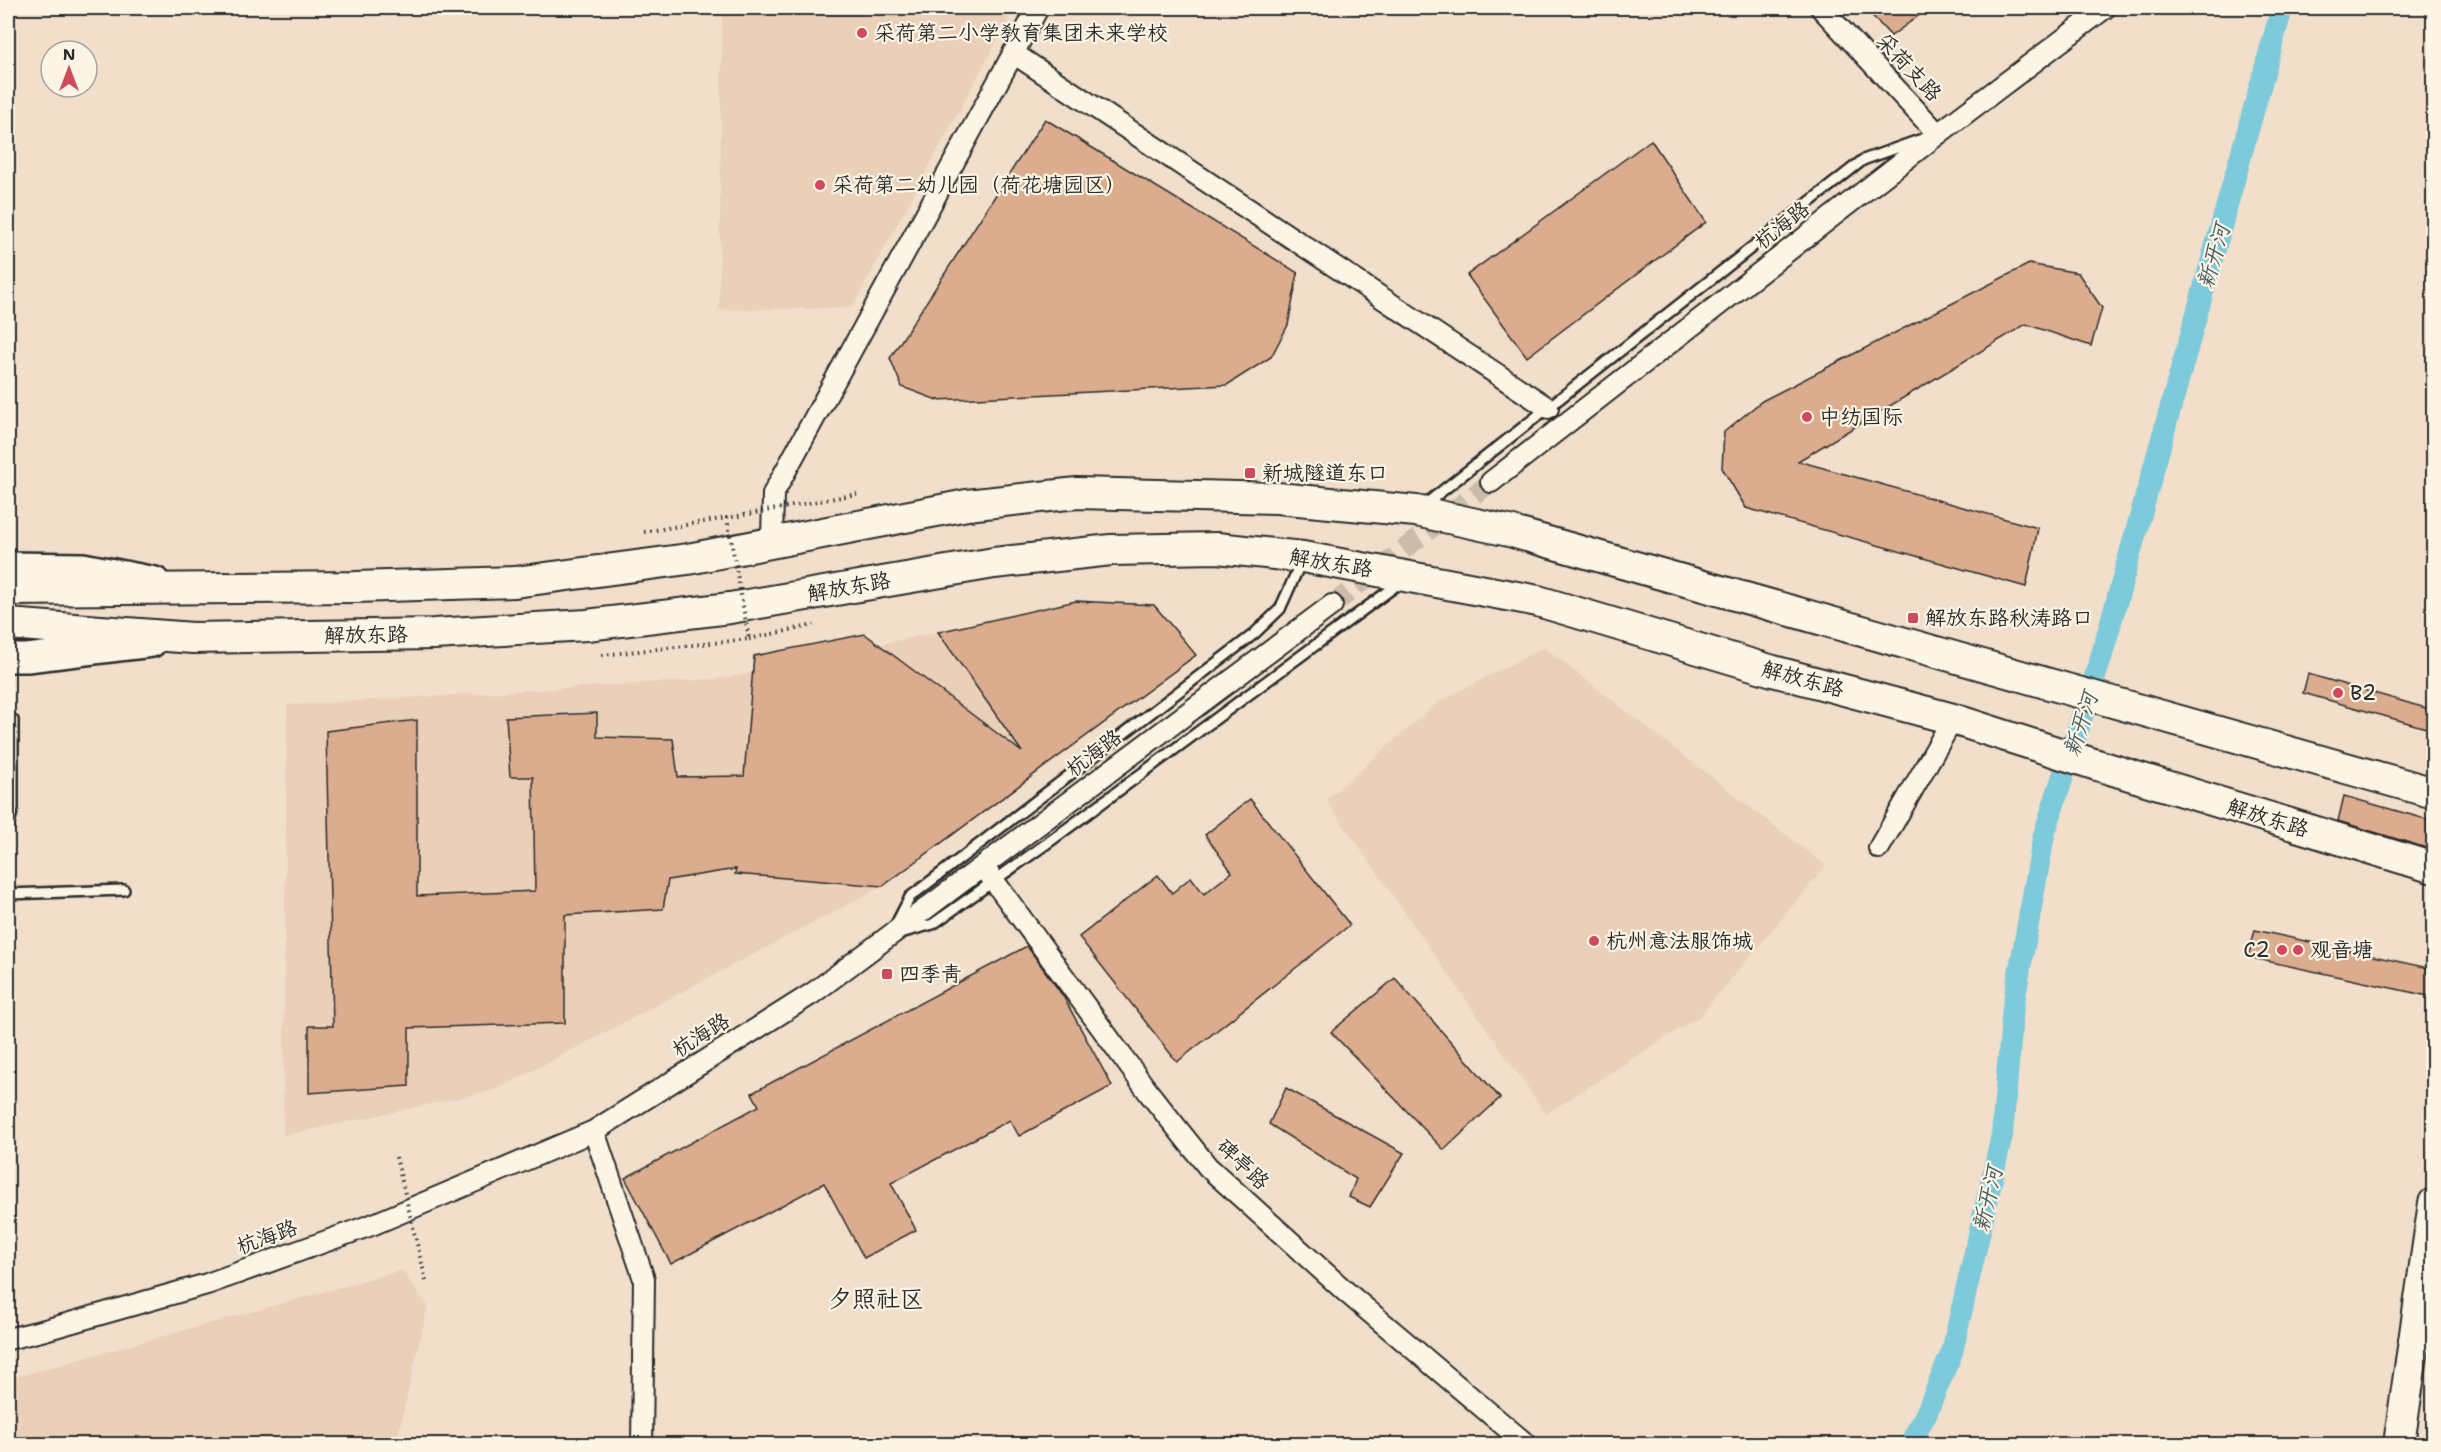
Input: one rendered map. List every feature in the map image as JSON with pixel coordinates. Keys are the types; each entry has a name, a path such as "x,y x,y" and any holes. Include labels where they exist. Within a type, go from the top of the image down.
{"main road":[{"path":"8,590 355,587 515,582 688,559 967,505 1077,493 1277,498 1416,511 1509,531 2433,793"},
{"name":"解放东路","path":"8,624 193,638 434,634 587,625 730,608 994,563 1111,550 1216,548 1303,557 1538,601 1773,671 1953,719 2433,868"},
{"path":"8,566 84,567 194,589"},
{"name":"解放东路","path":"8,658 27,658 193,638"},
{"path":"2399,1444 2433,1203"}],"street":[{"path":"772,542 773,494 1038,8"},
{"name":"采荷支路","path":"1821,8 1938,134"},
{"name":"杭海路","path":"1491,482 1938,134 2105,8"},
{"path":"1013,53 1548,408"},
{"name":"杭海路","path":"8,1339 207,1284 374,1224 594,1131 813,993 890,936 988,873 1332,605"},
{"path":"1879,849 1953,719"},
{"name":"碑亭路","path":"988,873 1149,1093 1208,1167 1345,1291 1526,1444"},
{"path":"594,1131 644,1279 642,1444"}],"lane":[{"path":"1416,511 1863,160 1938,134"},
{"path":"890,936 910,897 1254,634 1280,609 1303,557"},
{"path":"988,873 1409,576"},
{"path":"8,828 14,808 14,720"},
{"path":"8,894 124,890"}],"path":[{"path":"644,532 857,494"},
{"path":"727,518 749,639"},
{"path":"602,655 749,639 814,625"},
{"path":"396,1157 427,1286"}],"shaded area":[{"name":"采荷第二幼儿园（荷花塘园区）","path":"722,8 1015,8 852,308 719,310"},
{"path":"1076,601 1154,605 1196,655 883,886 496,1090 283,1136 287,705 728,678"},
{"name":"杭州意法服饰城","path":"1544,647 1826,866 1700,1016 1546,1114 1326,800 1438,702"},
{"path":"402,1270 428,1306 396,1444 8,1444 8,1379"}],"building":[{"path":"1865,8 1929,8 1891,36"},
{"path":"1045,119 1298,273 1288,325 1271,357 1227,385 937,400 902,387 890,358"},
{"path":"1651,140 1706,222 1527,357 1467,275"},
{"name":"中纺国际","path":"2029,264 2078,273 2102,308 2091,346 2026,324 1798,461 2038,528 2026,587 1746,508 1722,468 1724,432 1762,401"},
{"path":"1076,601 1154,605 1196,655 883,886 735,874 736,869 668,880 663,909 565,915 565,1023 409,1028 409,1086 309,1093 309,1026 333,1026 326,731 417,720 417,896 535,891 533,777 510,777 506,717 597,713 597,737 673,739 678,777 744,776 754,656 865,634 1022,752 938,632"},
{"path":"2308,674 2433,710 2433,730 2303,693"},
{"path":"2344,796 2433,821 2433,850 2338,821"},
{"path":"1250,799 1350,925 1177,1062 1079,937 1158,875 1172,893 1191,877 1204,894 1232,872 1205,835"},
{"name":"观音塘","path":"2255,930 2433,969 2433,997 2248,957"},
{"path":"1027,946 1063,996 1112,1086 1019,1136 1010,1120 891,1183 916,1230 864,1258 824,1183 671,1264 625,1178 759,1106 752,1093"},
{"path":"1395,978 1500,1098 1444,1150 1331,1032"},
{"path":"1286,1088 1404,1153 1370,1207 1349,1197 1356,1179 1269,1124"}],"waterway":[{"name":"新开河","path":"1910,1444 1926,1414 1952,1352 2002,1135 2013,1007 2044,835 2100,661 2282,8"}],"tunnel":[{"path":"1332,605 1491,482"}],"place":[{"name":"采荷第二小学教育集团未来学校","path":"862,33"},
{"name":"采荷第二幼儿园（荷花塘园区）","path":"820,185"},
{"name":"中纺国际","path":"1807,417"},
{"name":"新城隧道东口","path":"1250,473"},
{"name":"解放东路秋涛路口","path":"1913,618"},
{"name":"B2","path":"2338,693"},
{"name":"杭州意法服饰城","path":"1594,941"},
{"name":"C2","path":"2282,950"},
{"name":"观音塘","path":"2298,950"},
{"name":"四季青","path":"887,974"}],"district":[{"name":"夕照社区","path":"876,1299"}]}
